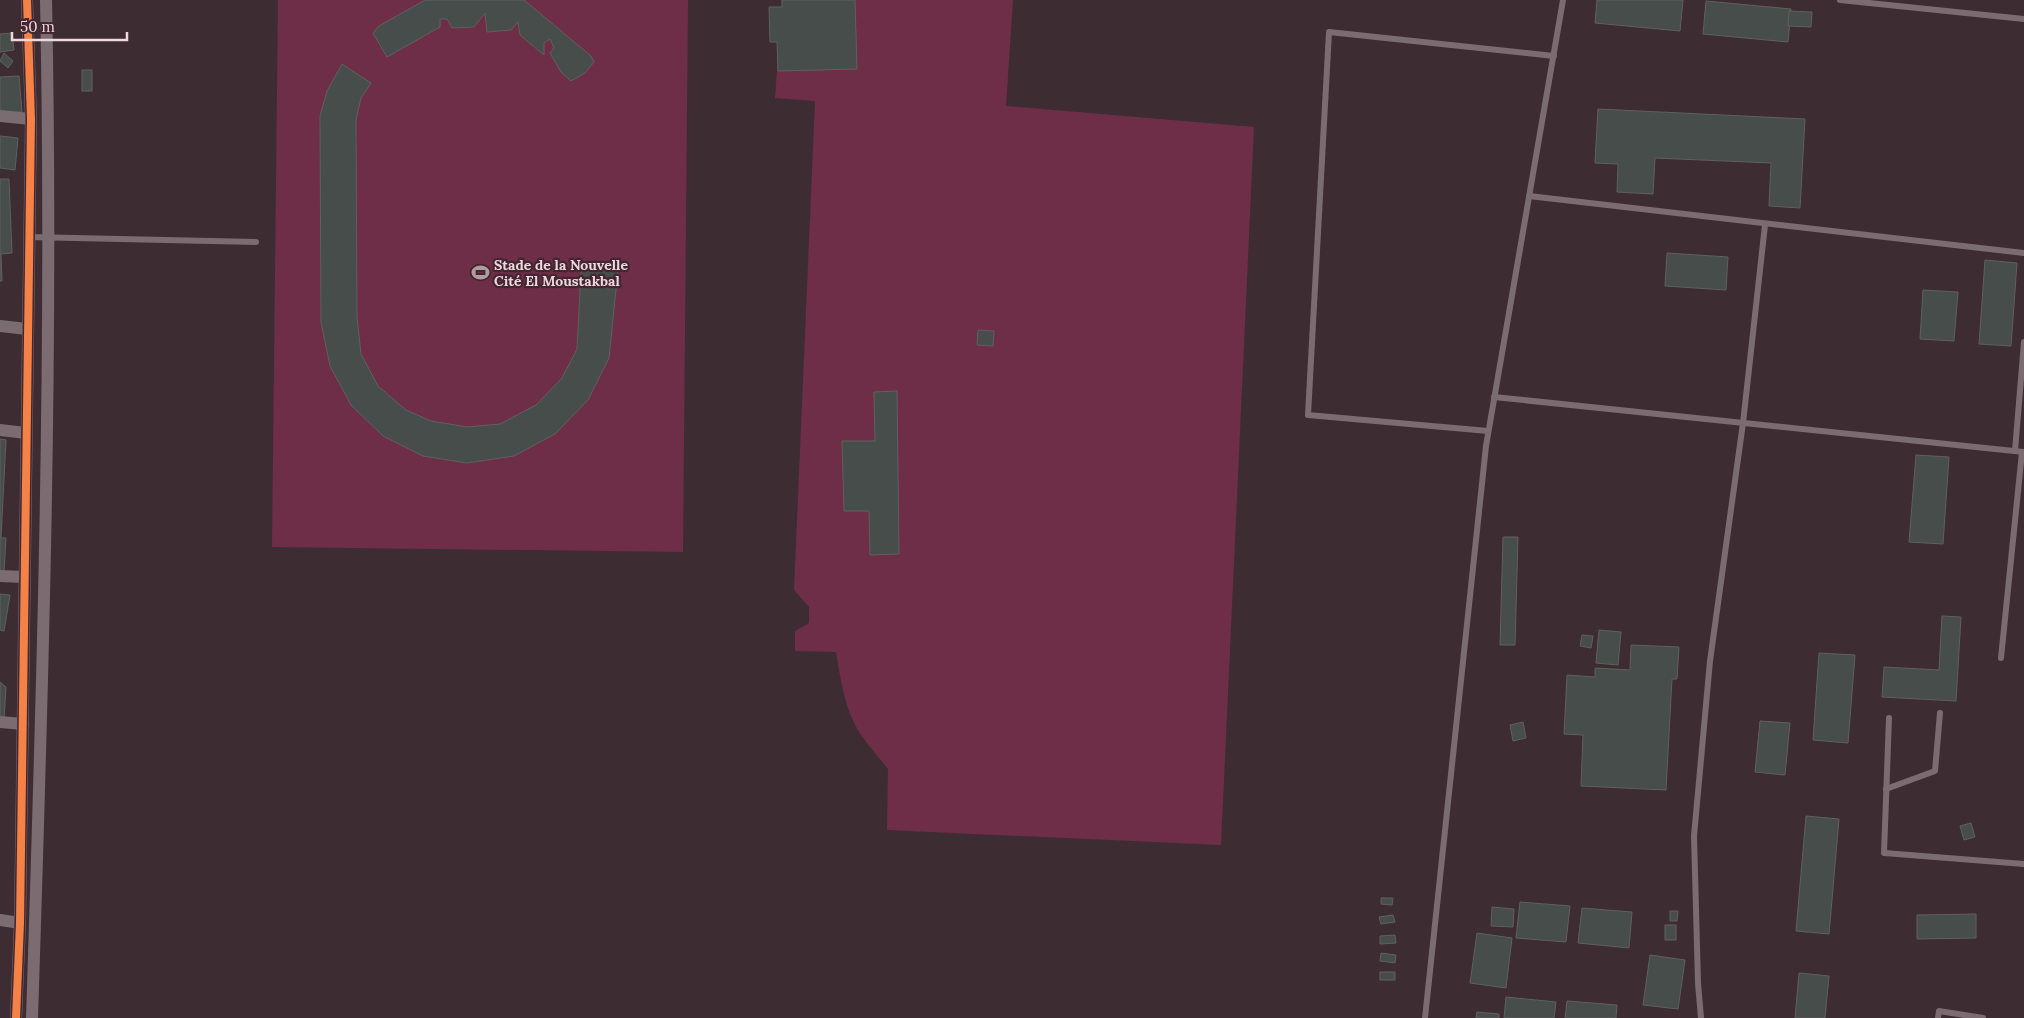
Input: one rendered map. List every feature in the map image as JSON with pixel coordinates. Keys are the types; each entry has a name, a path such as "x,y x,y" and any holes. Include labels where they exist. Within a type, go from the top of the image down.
{"street":[{"path":"16,1018 20,923 31,119 27,0"},
{"path":"32,1018 45,618 48,237 46,0"},
{"path":"0,116 31,119"},
{"path":"0,326 27,329"},
{"path":"0,430 26,433"},
{"path":"0,576 24,577"},
{"path":"0,722 23,724"},
{"path":"0,920 20,923"}],"lane":[{"path":"1426,1018 1488,431 1563,0"},
{"path":"1840,0 2024,19"},
{"path":"1488,431 1308,415 1329,32 1554,56"},
{"path":"1529,196 1765,225 2024,253"},
{"path":"1701,1018 1698,983 1694,836 1710,661 1743,423 1765,225"},
{"path":"29,236 256,242"},
{"path":"2015,451 2024,342"},
{"path":"1494,397 2023,452 2001,658"},
{"path":"1886,789 1935,770 1940,713"},
{"path":"1889,718 1884,853 2024,864"},
{"path":"1938,1018 1939,1011 1983,1018"}],"shaded area":[{"name":"Stade de la Nouvelle Cité El Moustakbal","path":"278,0 688,0 683,552 272,547"},
{"path":"782,0 1013,0 1006,106 1254,127 1221,845 887,830 888,769 862,737 851,717 836,652 795,651 795,631 809,623 809,607 794,590 815,101 775,98"}],"building":[{"path":"425,0 524,0 591,56 594,62 585,73 571,81 561,72 550,53 554,48 550,39 544,43 544,55 520,35 518,22 511,30 487,32 485,13 474,27 452,28 447,19 440,19 440,27 387,57 373,33 379,26"},
{"path":"782,0 855,0 857,69 778,71 777,42 770,42 769,7 782,7"},
{"path":"1597,0 1683,0 1680,31 1595,23"},
{"path":"1706,1 1791,9 1788,42 1703,34"},
{"path":"1789,11 1812,12 1811,27 1788,26"},
{"path":"12,33 14,50 0,52 0,34"},
{"path":"4,53 13,61 8,68 0,61"},
{"path":"342,64 371,83 361,98 356,120 357,317 361,354 378,386 406,410 431,421 467,427 500,424 536,405 562,378 577,349 581,271 618,270 609,358 588,400 555,434 514,456 467,463 423,456 383,436 351,405 330,366 321,322 320,116 327,91"},
{"path":"82,70 92,70 92,91 82,91"},
{"path":"19,76 22,112 0,114 0,77"},
{"path":"1598,109 1805,119 1800,208 1769,206 1771,163 1655,158 1653,194 1617,192 1618,164 1595,163"},
{"path":"0,136 18,138 15,170 0,168"},
{"path":"0,179 9,179 12,253 1,254 2,281 0,281"},
{"path":"1667,253 1728,257 1726,290 1665,286"},
{"path":"1985,260 2017,263 2011,346 1979,344"},
{"path":"1923,290 1958,292 1954,341 1920,339"},
{"path":"978,330 994,331 993,346 977,345"},
{"path":"897,391 899,554 870,555 869,511 844,511 842,441 875,441 874,392"},
{"path":"0,439 6,440 1,538 6,538 4,572 0,571"},
{"path":"1916,455 1949,457 1943,544 1909,542"},
{"path":"1503,537 1518,537 1515,645 1500,645"},
{"path":"0,594 10,595 4,631 0,630"},
{"path":"1942,616 1961,617 1956,701 1882,697 1884,667 1939,670"},
{"path":"1599,630 1621,632 1618,665 1596,663"},
{"path":"1582,635 1593,636 1591,648 1580,646"},
{"path":"1631,645 1679,647 1677,679 1672,679 1666,790 1581,786 1583,735 1564,734 1567,675 1595,677 1595,668 1630,670"},
{"path":"1819,653 1855,655 1848,743 1813,740"},
{"path":"0,682 6,687 4,719 0,718"},
{"path":"1760,721 1790,723 1785,775 1755,772"},
{"path":"1523,722 1526,738 1513,741 1510,725"},
{"path":"1806,816 1839,819 1829,934 1796,931"},
{"path":"1971,823 1975,837 1964,840 1960,826"},
{"path":"1381,898 1393,898 1392,905 1381,904"},
{"path":"1520,902 1570,906 1566,942 1516,938"},
{"path":"1492,907 1514,909 1513,927 1491,926"},
{"path":"1582,908 1632,912 1629,948 1578,943"},
{"path":"1670,911 1678,911 1677,921 1670,921"},
{"path":"1976,914 1976,938 1917,939 1917,915"},
{"path":"1393,915 1395,922 1381,924 1379,917"},
{"path":"1665,925 1676,925 1676,940 1665,940"},
{"path":"1477,933 1512,938 1506,988 1470,983"},
{"path":"1395,935 1396,943 1380,944 1380,936"},
{"path":"1381,953 1396,955 1395,963 1380,961"},
{"path":"1650,955 1685,960 1678,1009 1643,1005"},
{"path":"1380,972 1395,972 1395,980 1380,980"},
{"path":"1799,973 1829,976 1825,1018 1795,1018"},
{"path":"1506,997 1556,1002 1554,1018 1504,1018"},
{"path":"1567,1001 1617,1005 1616,1018 1565,1018"},
{"path":"1477,1012 1499,1014 1499,1018 1476,1018"}],"cycle path":[{"path":"16,1018 20,923 31,119 27,0"}],"place":[{"name":"Stade de la Nouvelle Cité El Moustakbal","path":"480,273"}]}
